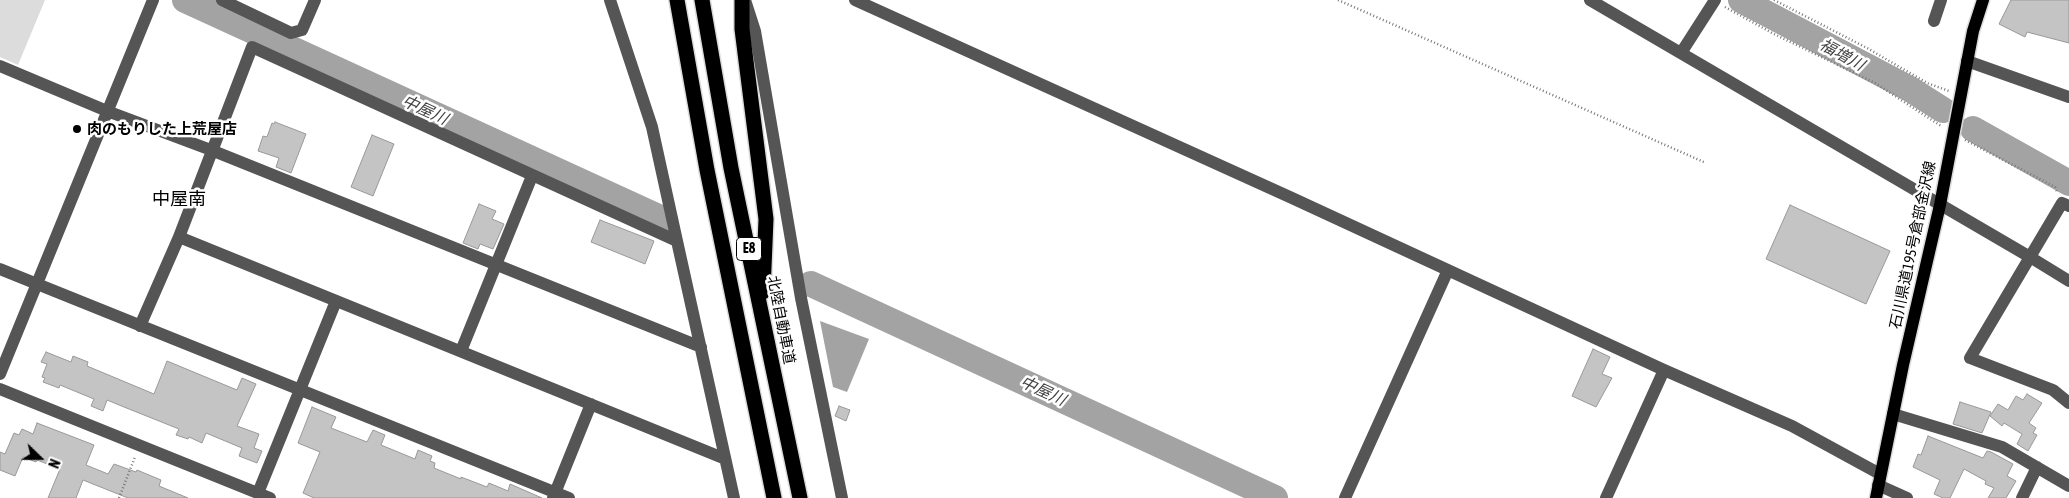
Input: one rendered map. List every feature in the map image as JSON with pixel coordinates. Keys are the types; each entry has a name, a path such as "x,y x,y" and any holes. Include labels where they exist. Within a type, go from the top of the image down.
{"highway":[{"name":"E8","path":"677,0 707,170 774,498"},
{"path":"743,0 742,30 766,219 762,321"},
{"name":"北陸自動車道","path":"703,5 762,321 800,498"}],"main road":[{"name":"石川県道195号倉部金沢線","path":"1878,486 1940,205 1973,31 1983,0"}],"street":[{"path":"222,0 291,33 302,30 315,0"},
{"path":"610,0 652,127 734,498"},
{"path":"743,0 755,31 801,298 842,498"},
{"path":"855,0 1664,370 1792,426 1878,486 1907,498"},
{"path":"1590,0 2069,281"},
{"path":"1681,53 1715,0"},
{"path":"1934,21 1941,0"},
{"path":"0,374 152,3"},
{"path":"140,326 179,237 252,47 532,176 677,240"},
{"path":"1967,61 2069,97"},
{"path":"1,69 211,150 701,347"},
{"path":"461,351 532,176"},
{"path":"2065,204 2030,257 1970,358 2054,390 2069,403"},
{"path":"179,237 724,458"},
{"path":"0,269 554,495 569,498"},
{"path":"1345,498 1448,270"},
{"path":"0,389 264,496 300,390 336,301"},
{"path":"1606,498 1664,370"},
{"path":"554,495 591,404"},
{"path":"1893,414 2002,447 2069,486"},
{"path":"2022,498 2038,468"}],"path":[{"path":"1338,0 1706,163"},
{"path":"1715,0 1774,34 1875,84 1953,133 2055,187 2065,204"},
{"path":"1774,0 1867,48 1927,83 1948,90 1960,99"},
{"path":"119,498 135,456"}],"shaded area":[{"path":"0,0 45,0 18,65 0,57"},
{"path":"820,321 869,339 847,392 833,387"}],"building":[{"path":"2011,0 2069,0 2069,43 2027,32 2025,37 1999,24"},
{"path":"275,122 306,134 291,173 276,167 279,158 258,151 263,136 267,137 272,123 274,124"},
{"path":"372,135 394,144 373,196 351,187"},
{"path":"479,204 496,211 492,219 504,224 493,249 480,244 478,249 463,243"},
{"path":"1790,205 1890,251 1866,304 1766,259"},
{"path":"600,220 654,241 645,264 591,242"},
{"path":"1593,349 1610,357 1602,374 1612,378 1596,407 1572,396"},
{"path":"46,352 71,362 73,356 88,362 87,366 154,394 167,361 237,390 242,378 256,384 237,426 259,434 254,448 262,451 257,463 239,456 242,448 206,433 202,443 189,437 188,439 176,435 179,429 107,400 103,411 91,406 94,399 60,385 59,388 43,382 45,378 42,377 47,364 41,362"},
{"path":"2027,394 2042,403 2029,423 2036,428 2033,433 2037,435 2028,451 2017,444 2022,434 2004,423 2002,426 1990,416 1998,404 2008,410 2016,396 2023,400"},
{"path":"1960,402 1991,412 1982,433 1953,424"},
{"path":"839,406 850,410 846,421 835,416"},
{"path":"312,407 336,417 331,428 367,442 373,430 385,435 381,445 415,459 418,450 432,456 430,461 435,463 434,468 461,479 461,477 487,487 489,483 508,491 510,484 542,498 314,498 303,493 320,452 298,443"},
{"path":"37,423 94,445 86,465 108,474 114,464 136,472 137,470 161,480 159,486 188,498 128,498 83,480 76,498 48,498 60,469 23,457 15,476 0,470 0,452 5,454 14,433 19,435 22,429 33,434"},
{"path":"1928,436 1983,458 1987,451 1991,452 2013,464 2007,476 2016,481 2006,498 1988,498 1994,488 1985,484 1986,481 1964,469 1950,498 1943,498 1934,494 1940,480 1913,467 1918,454 1921,455"}],"waterway":[{"name":"中屋川","path":"185,0 665,220"},
{"name":"福増川","path":"1741,0 1910,89 1943,110"},
{"name":"福増川","path":"1973,129 2069,183"},
{"name":"中屋川","path":"811,284 1275,498"}],"place":[{"name":"肉のもりした上荒屋店","path":"77,129"}],"district":[{"name":"中屋南","path":"179,199"}]}
